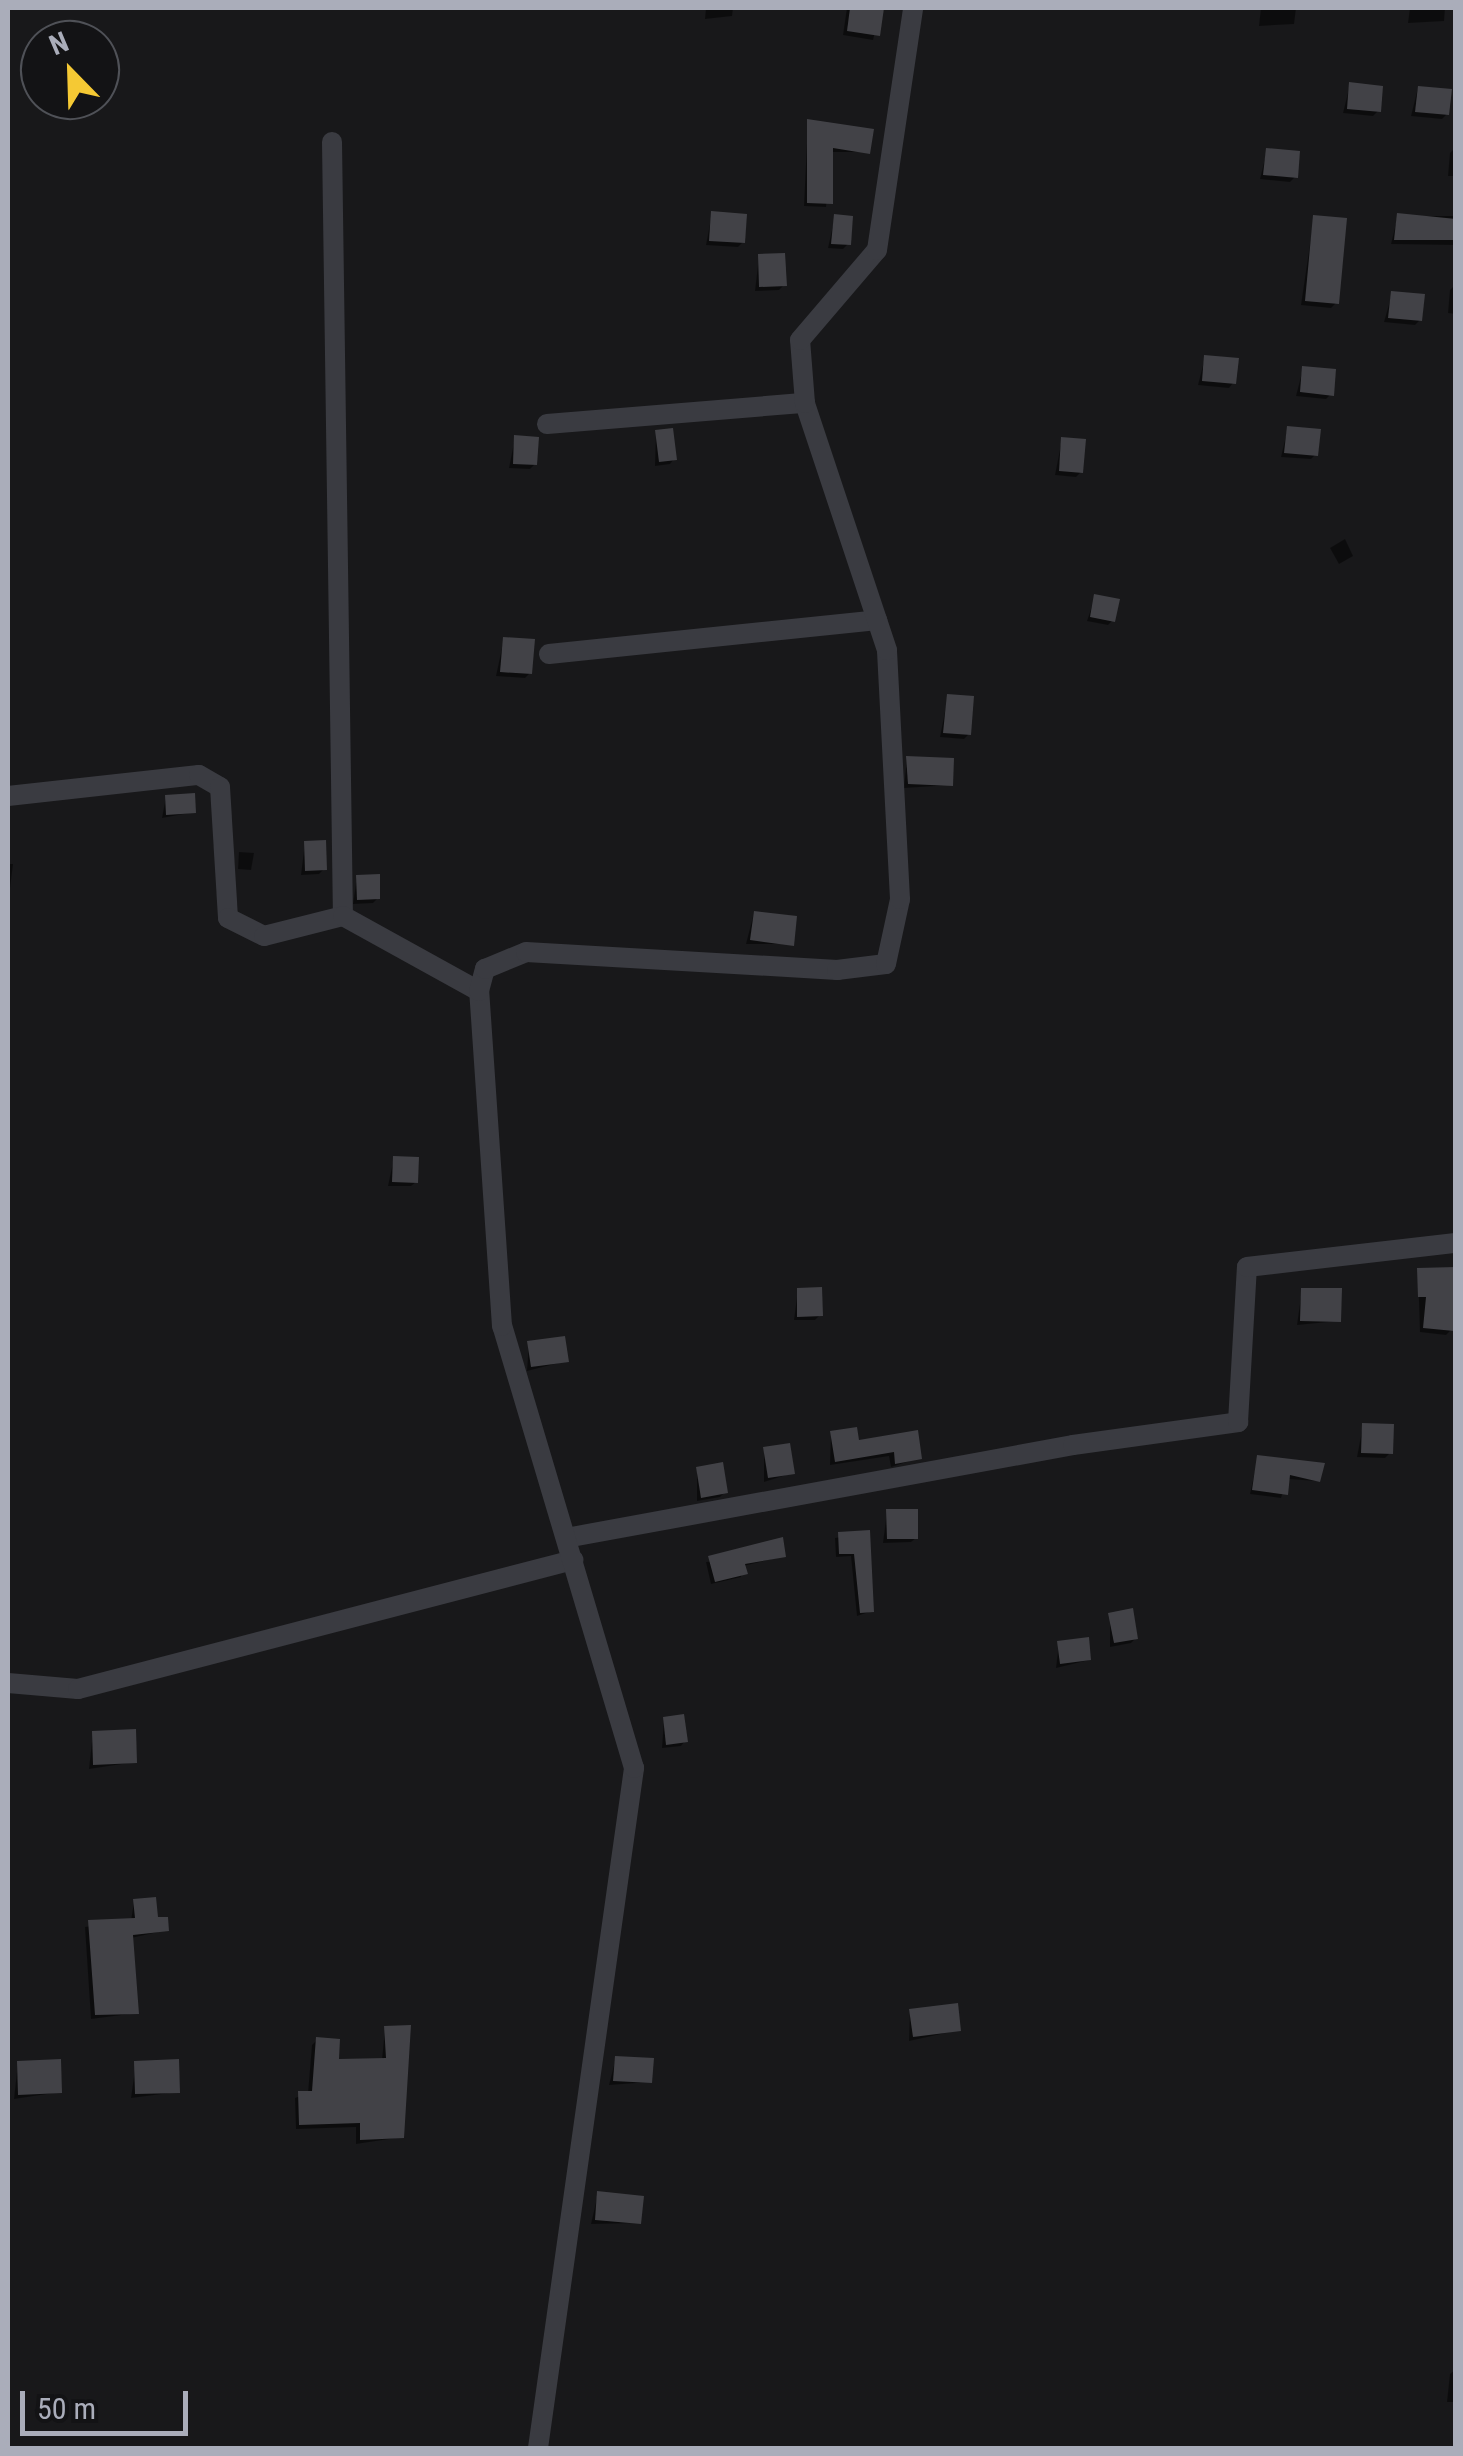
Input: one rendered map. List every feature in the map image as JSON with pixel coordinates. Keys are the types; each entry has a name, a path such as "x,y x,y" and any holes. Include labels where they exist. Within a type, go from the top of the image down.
{"street":[{"path":"538,2448 634,1768 502,1326 479,991 485,970 526,952 837,970 886,964 900,899 887,650 805,403 800,340 876,250 913,8"},
{"path":"332,142 343,916"},
{"path":"547,424 805,403"},
{"path":"549,654 877,620"},
{"path":"8,796 199,775 220,787 228,918 264,936 343,916 479,991"},
{"path":"566,1538 1073,1445 1238,1422 1247,1267 1456,1244"},
{"path":"8,1683 78,1688 573,1560"}],"building":[{"path":"850,8 884,8 880,36 847,31"},
{"path":"1349,82 1383,86 1381,112 1347,109"},
{"path":"1418,86 1452,89 1449,115 1415,112"},
{"path":"807,119 874,129 870,154 833,148 833,204 807,203"},
{"path":"1266,148 1300,151 1298,178 1263,175"},
{"path":"711,211 747,214 745,243 709,241"},
{"path":"1397,213 1456,219 1456,240 1394,240"},
{"path":"834,214 853,216 851,245 831,244"},
{"path":"1313,215 1347,218 1339,304 1305,301"},
{"path":"785,253 787,286 759,287 758,254"},
{"path":"1391,291 1425,294 1422,321 1388,318"},
{"path":"1204,355 1239,358 1236,384 1202,381"},
{"path":"1302,366 1336,369 1334,396 1300,392"},
{"path":"1287,426 1321,429 1318,456 1284,453"},
{"path":"673,428 677,460 659,462 655,430"},
{"path":"514,435 539,437 537,465 513,464"},
{"path":"1061,437 1086,439 1083,473 1059,471"},
{"path":"1094,594 1120,599 1115,622 1090,617"},
{"path":"503,637 535,639 532,674 500,672"},
{"path":"947,694 974,696 971,735 943,733"},
{"path":"906,756 954,758 953,786 908,784"},
{"path":"195,793 196,813 166,815 165,795"},
{"path":"326,840 327,870 305,871 304,841"},
{"path":"380,874 380,899 357,900 356,875"},
{"path":"754,911 797,916 794,946 750,940"},
{"path":"393,1156 419,1157 418,1183 392,1182"},
{"path":"1456,1267 1454,1331 1423,1328 1426,1297 1418,1297 1417,1268"},
{"path":"822,1287 823,1316 797,1317 797,1288"},
{"path":"1301,1288 1342,1288 1341,1322 1300,1321"},
{"path":"565,1336 569,1362 531,1367 527,1341"},
{"path":"1362,1423 1394,1424 1393,1454 1361,1453"},
{"path":"857,1427 859,1440 918,1430 922,1459 895,1464 894,1452 835,1462 830,1431"},
{"path":"790,1443 795,1474 768,1478 763,1447"},
{"path":"1257,1455 1325,1463 1320,1482 1290,1475 1288,1495 1252,1490"},
{"path":"723,1462 728,1493 701,1498 696,1467"},
{"path":"886,1509 918,1509 918,1539 887,1539"},
{"path":"870,1530 874,1612 860,1613 854,1554 839,1554 838,1532"},
{"path":"783,1537 786,1557 745,1564 748,1574 715,1582 708,1556"},
{"path":"1133,1608 1138,1639 1114,1643 1108,1613"},
{"path":"1089,1637 1091,1660 1060,1664 1057,1641"},
{"path":"684,1714 688,1742 666,1745 663,1717"},
{"path":"136,1729 137,1763 93,1765 92,1731"},
{"path":"156,1897 158,1917 168,1917 169,1931 133,1935 139,2014 95,2015 88,1920 135,1918 133,1899"},
{"path":"958,2003 961,2031 913,2037 909,2009"},
{"path":"411,2025 404,2138 360,2140 360,2123 299,2125 298,2091 312,2091 316,2037 340,2039 339,2059 386,2058 384,2026"},
{"path":"615,2056 654,2058 652,2083 613,2081"},
{"path":"61,2059 62,2093 18,2095 17,2061"},
{"path":"179,2059 180,2093 135,2094 134,2061"},
{"path":"597,2191 644,2196 641,2224 595,2220"}]}
